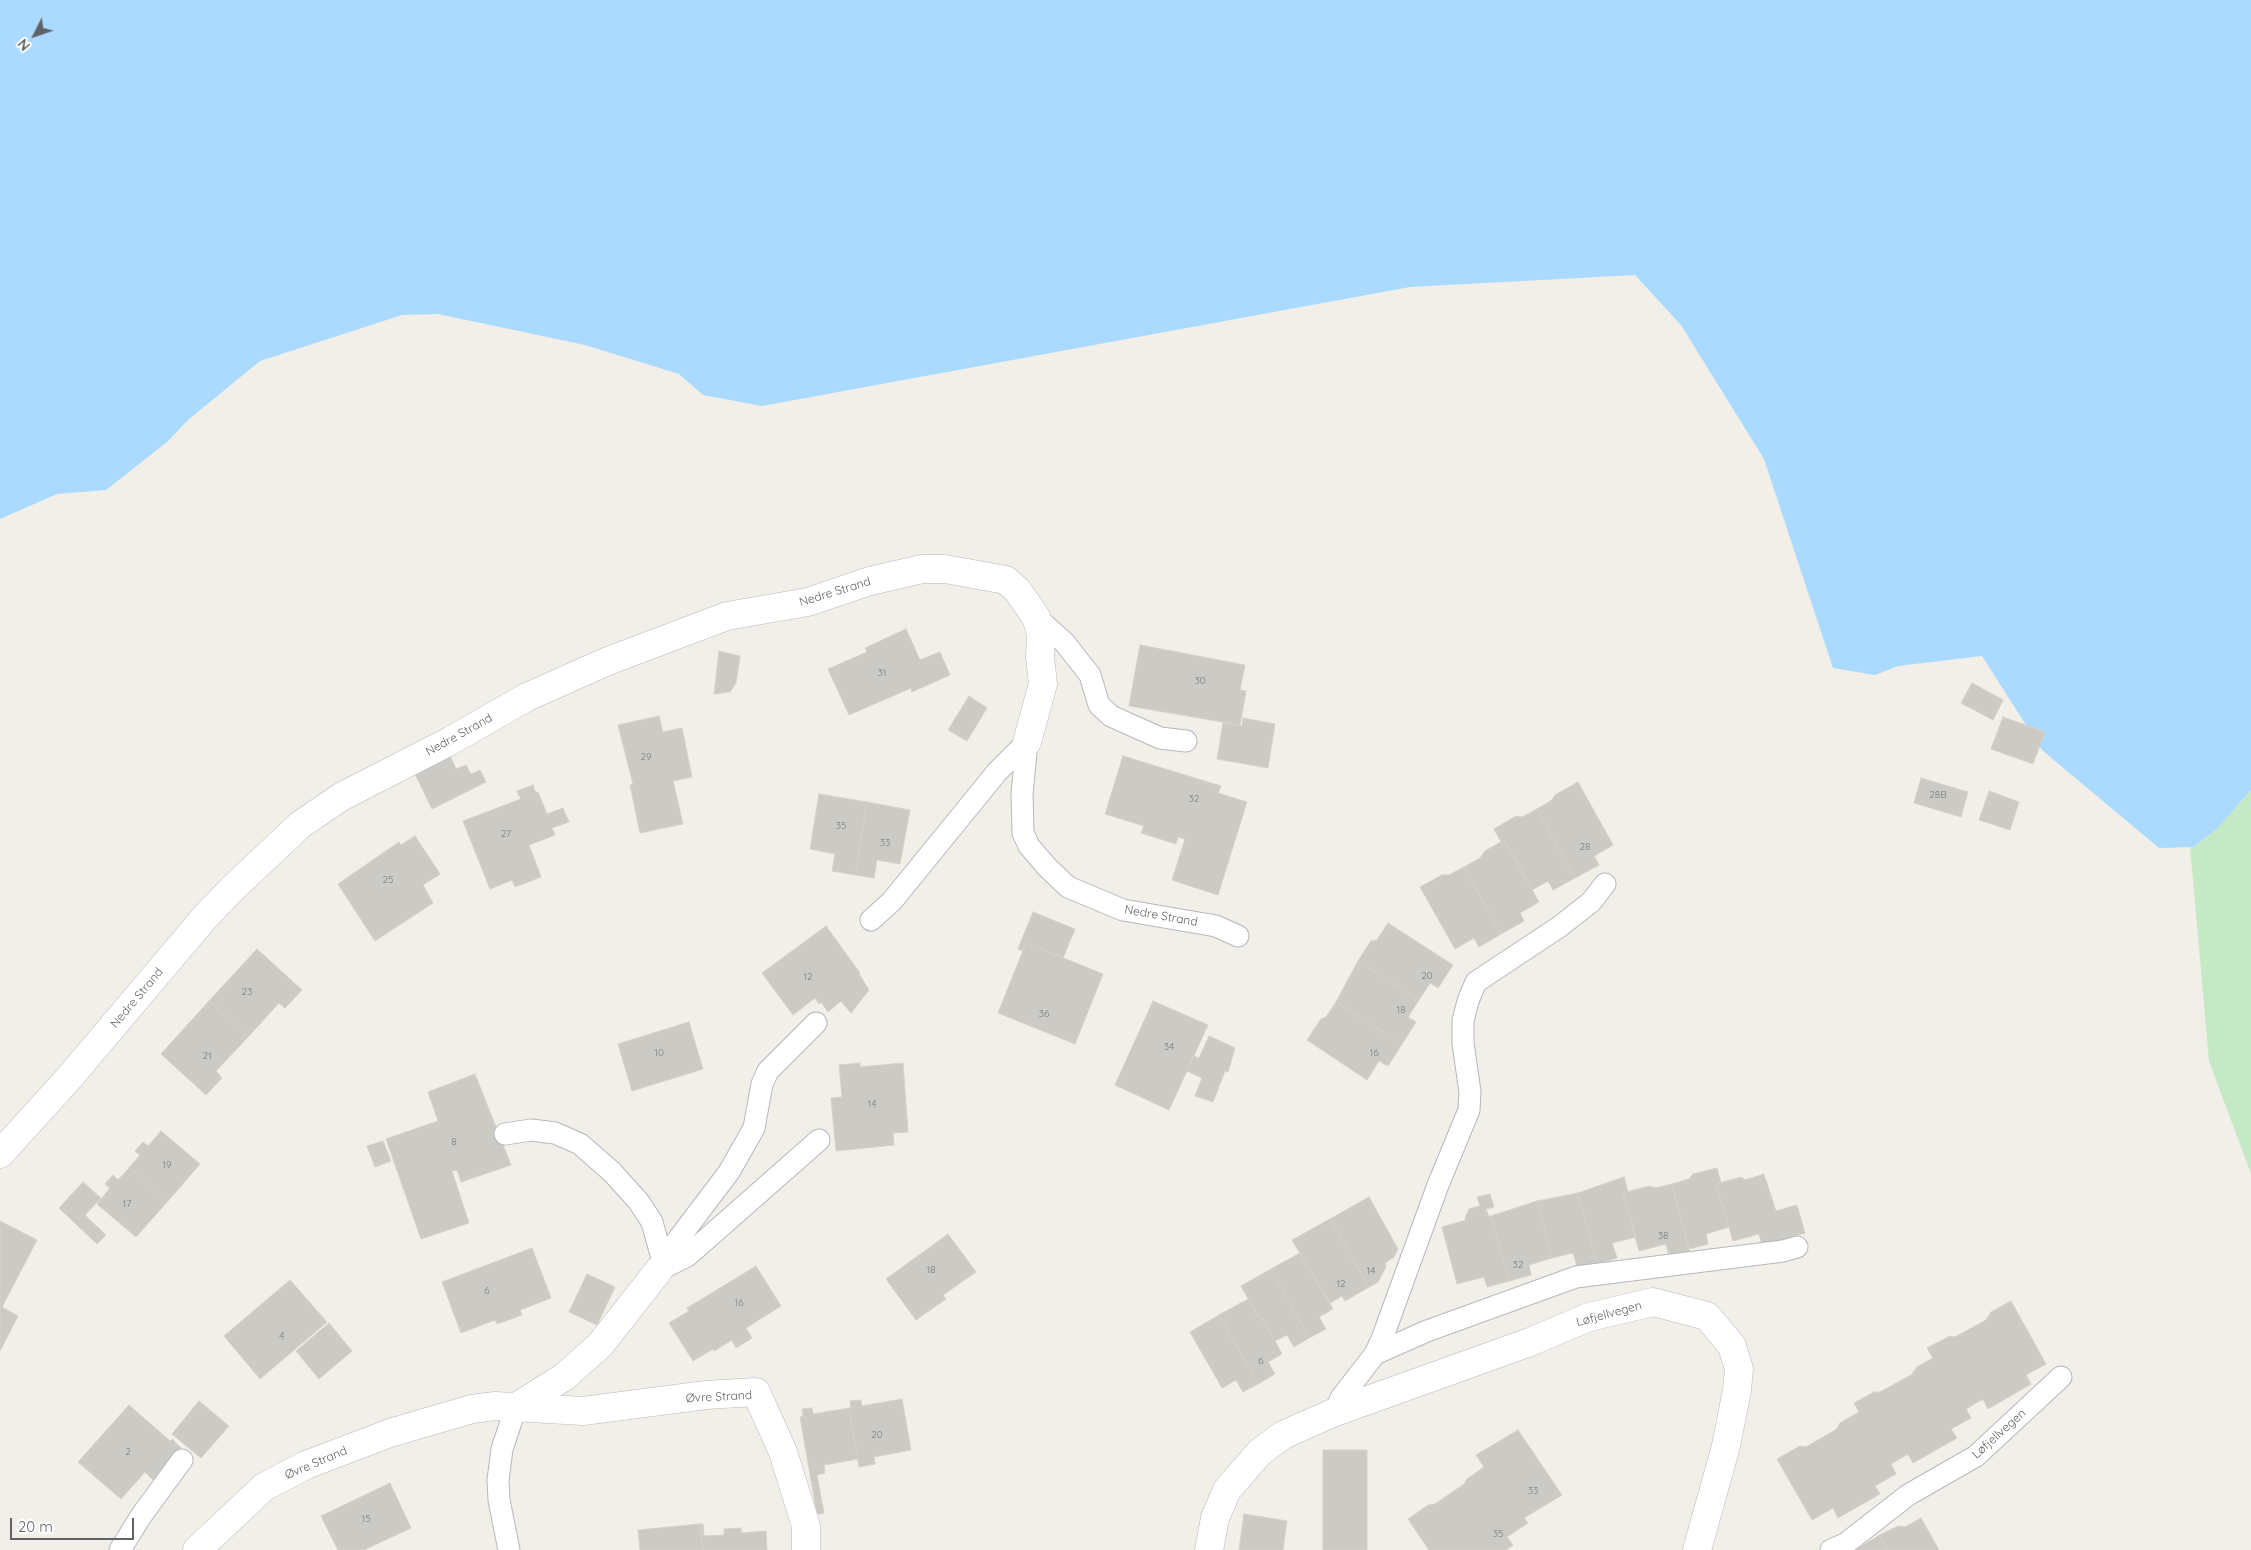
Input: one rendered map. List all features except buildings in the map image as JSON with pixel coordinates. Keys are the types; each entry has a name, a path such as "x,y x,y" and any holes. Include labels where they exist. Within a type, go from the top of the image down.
{"street":[{"name":"Nedre Strand","path":"0,1154 69,1078 206,916 300,825 341,797 450,741 527,697 608,661 727,616 808,602 870,581 922,569 945,569 1006,580 1018,591 1036,617 1040,634 1043,684 1027,742"},
{"name":"Øvre Strand","path":"516,1406 564,1377 600,1345 659,1270"},
{"name":"Løfjellvegen","path":"1209,1550 1215,1518 1227,1490 1241,1471 1259,1453 1283,1435 1335,1412 1530,1342 1590,1317 1653,1302 1707,1316 1732,1346 1739,1369 1737,1390 1726,1446 1697,1550"},
{"name":"Øvre Strand","path":"198,1550 264,1487 306,1465 390,1433 472,1409 516,1406 583,1411 706,1395 756,1392 783,1452 806,1526 806,1550"}],"lane":[{"name":"Nedre Strand","path":"1036,617 1064,642 1090,675 1099,705 1111,716 1160,738 1186,741"},
{"name":"Nedre Strand","path":"871,920 892,901 997,772 1027,742"},
{"name":"Nedre Strand","path":"1027,742 1022,794 1023,833 1029,846 1068,887 1123,910 1216,926 1238,936"},
{"path":"1335,1412 1341,1398 1375,1354 1438,1185 1469,1110 1470,1092 1463,1043 1463,1021 1468,1001 1476,982 1559,928 1591,902 1605,884"},
{"name":"Øvre Strand","path":"659,1270 670,1250 729,1172 754,1128 762,1084 768,1071 816,1023"},
{"path":"505,1134 530,1130 555,1133 580,1144 612,1172 639,1202 652,1222 663,1262 659,1270"},
{"name":"Øvre Strand","path":"659,1270 695,1249 819,1140"},
{"path":"1375,1354 1427,1331 1576,1277 1783,1251 1797,1247"},
{"name":"Løfjellvegen","path":"1831,1550 1845,1544 1908,1495 1976,1456 2061,1377"},
{"path":"509,1550 499,1500 498,1480 502,1449 516,1406"},
{"path":"120,1550 140,1516 182,1460"}],"green space":[{"path":"2251,790 2251,1174 2209,1061 2190,847 2193,847 2217,829"}],"water":[{"path":"0,0 2251,0 2251,790 2217,829 2193,847 2159,848 2042,750 1982,656 1898,666 1875,675 1833,668 1764,459 1681,325 1635,275 1410,287 762,406 703,395 679,374 585,345 438,314 402,315 260,361 188,420 167,442 106,490 57,494 0,519"}]}
